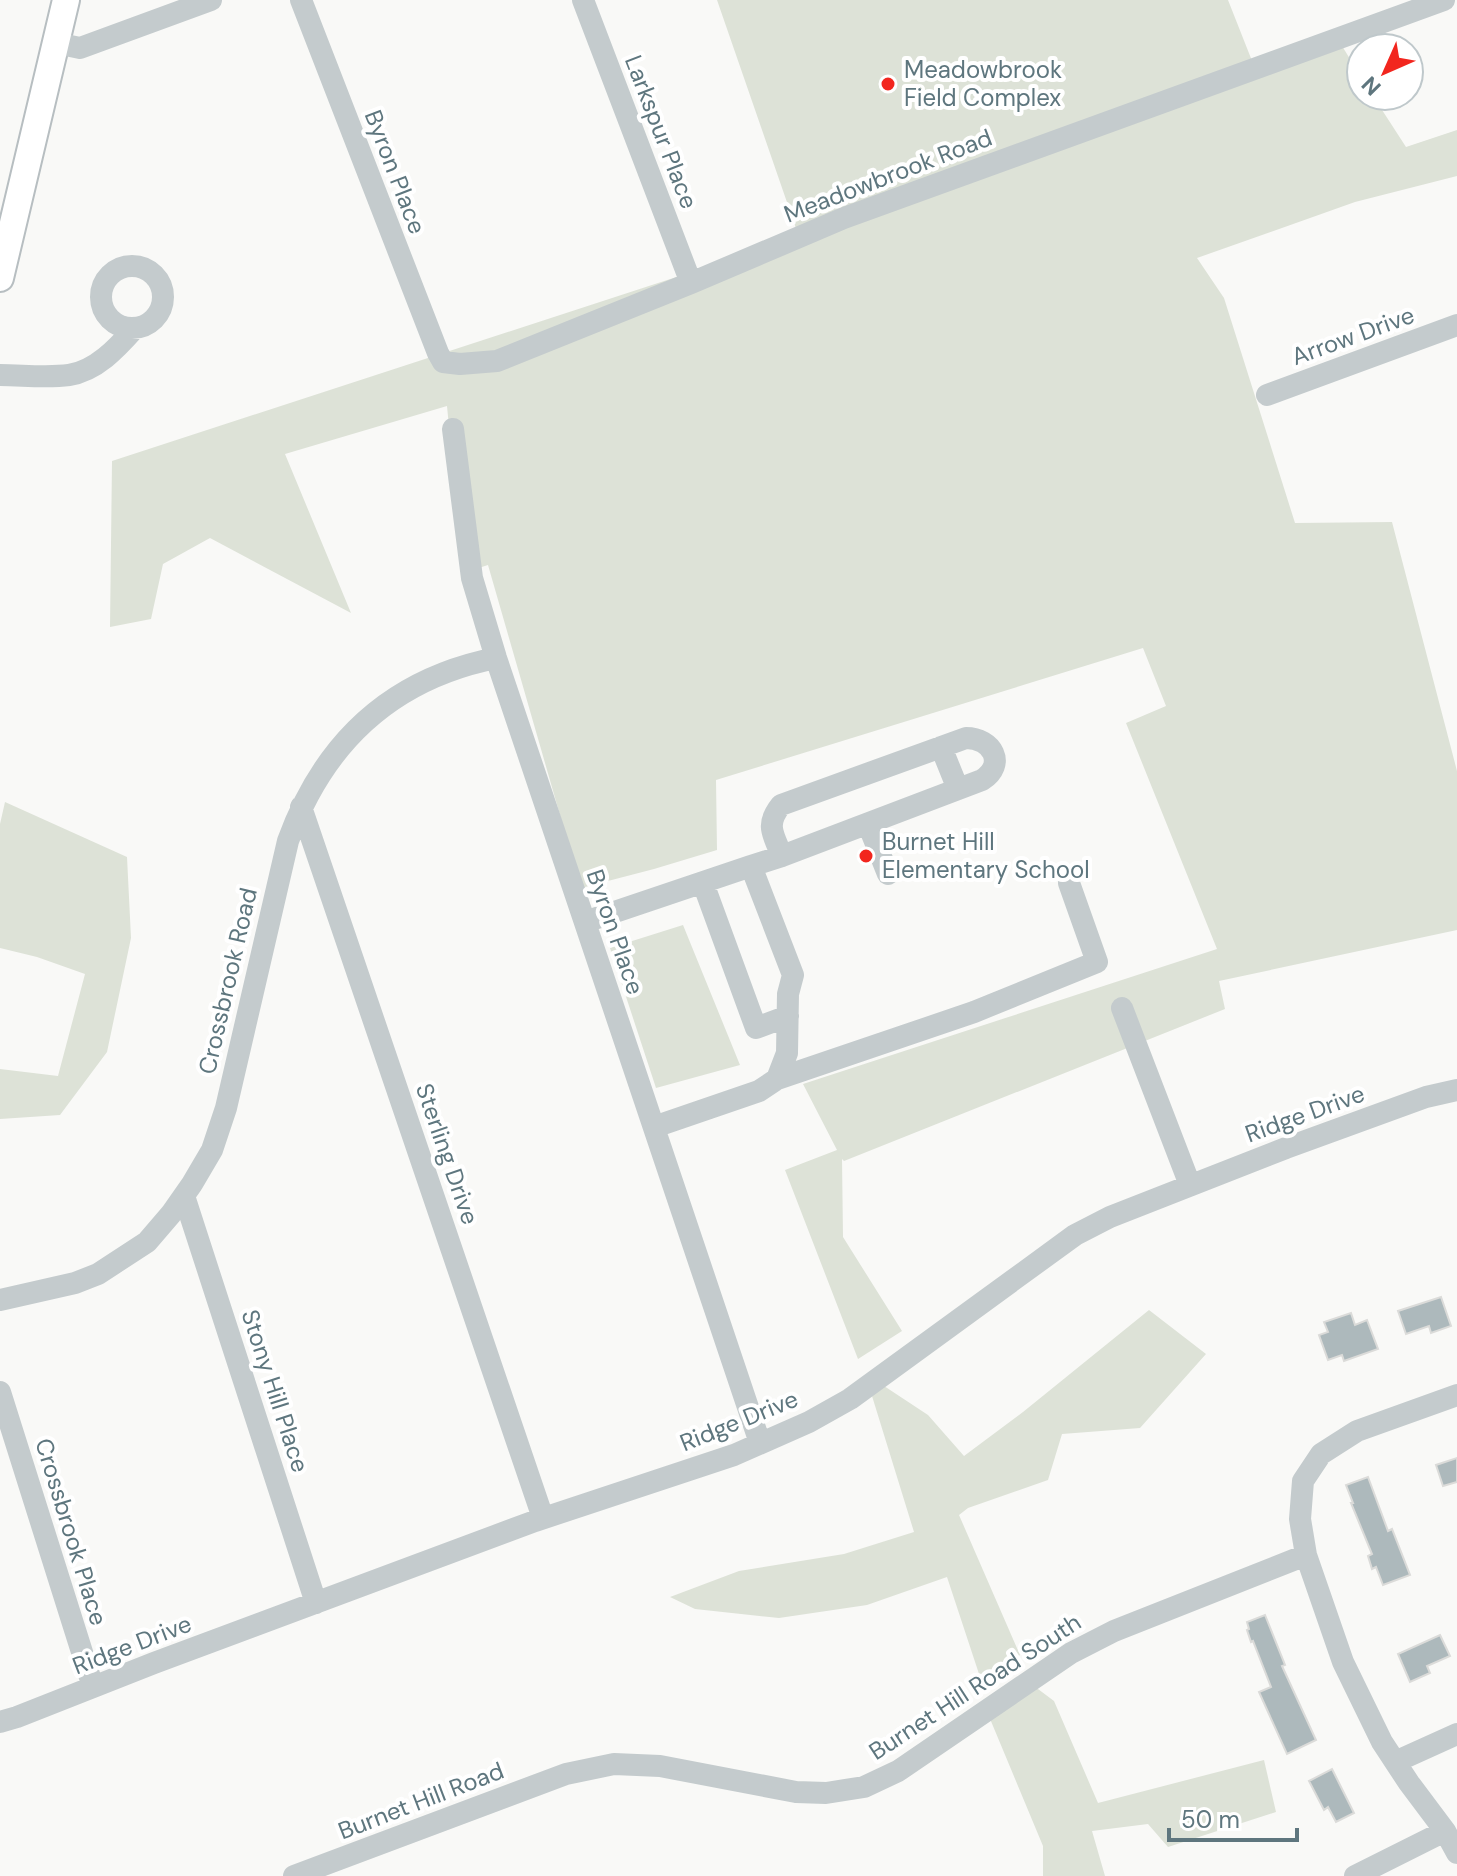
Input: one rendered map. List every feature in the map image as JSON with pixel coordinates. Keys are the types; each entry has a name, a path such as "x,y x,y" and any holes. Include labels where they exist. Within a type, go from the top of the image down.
{"main road":[{"path":"0,278 66,0"}],"street":[{"path":"56,43 80,48 211,0"},
{"name":"Byron Place","path":"301,0 443,362"},
{"name":"Larkspur Place","path":"583,0 691,283"},
{"name":"Meadowbrook Road","path":"443,362 497,361 844,218 1444,0"},
{"name":"Arrow Drive","path":"1267,395 1457,325"},
{"path":"0,375 71,375 112,353 134,329"},
{"name":"Byron Place","path":"453,429 472,578 496,658 760,1443"},
{"name":"Crossbrook Road","path":"0,1300 75,1283 98,1274 147,1242 184,1196 212,1150 226,1108 288,841 301,807 317,778 341,745 382,707 429,679 455,668 496,658"},
{"path":"585,922 782,856 958,789 988,776 994,764 992,750 986,743 966,738 781,805 774,813 770,826 782,856"},
{"path":"941,747 958,789"},
{"name":"Sterling Drive","path":"301,807 543,1518"},
{"path":"868,824 888,874"},
{"path":"751,866 793,975 788,994 787,1053 777,1079"},
{"path":"703,883 756,1028 788,1016"},
{"path":"654,1127 759,1091 777,1079 974,1012 1097,962 1069,883"},
{"path":"1122,1008 1190,1185"},
{"name":"Ridge Drive","path":"0,1722 543,1518 734,1455 809,1422 850,1399 1075,1235 1110,1217 1426,1097 1457,1090"},
{"name":"Stony Hill Place","path":"184,1196 316,1603"},
{"name":"Crossbrook Place","path":"0,1392 93,1687"},
{"path":"1457,1395 1357,1431 1321,1454 1303,1481 1300,1519 1306,1555 1343,1662 1382,1742 1457,1853"},
{"name":"Burnet Hill Road South","path":"566,1774 614,1764 660,1766 796,1792 826,1793 864,1787 898,1771 1071,1653 1114,1631 1306,1555"},
{"path":"1395,1762 1457,1734"},
{"name":"Burnet Hill Road","path":"294,1876 566,1774"},
{"path":"1355,1876 1445,1831"}],"shaded area":[{"path":"717,0 1228,0 1256,71 1339,41 1345,51 1345,112 1383,112 1406,147 1457,130 1457,176 1355,202 1197,258 1224,298 1295,523 1392,522 1457,771 1457,930 1219,981 1225,1009 844,1161 842,1159 843,1237 902,1331 858,1359 785,1170 837,1150 803,1084 1217,949 1126,723 1166,706 1143,648 716,780 717,850 581,888 488,565 463,573 447,406 285,454 351,613 210,538 163,564 151,619 110,627 112,461 799,237"},
{"path":"5,802 127,857 131,938 107,1052 60,1115 0,1119 0,1069 58,1076 85,974 0,948 0,824"},
{"path":"683,925 740,1065 656,1088 610,948"},
{"path":"1149,1310 1206,1354 1140,1428 1062,1434 1048,1480 968,1508 959,1515 1020,1655 981,1680 947,1577 867,1605 779,1618 695,1609 670,1597 739,1571 844,1554 914,1532 872,1396 881,1384 928,1415 964,1456"},
{"path":"1034,1686 1054,1701 1098,1803 1264,1760 1276,1812 1168,1847 1148,1824 1092,1831 1105,1876 1043,1876 1043,1846 988,1714"}],"building":[{"path":"1441,1297 1451,1326 1431,1333 1429,1326 1406,1334 1398,1311"},
{"path":"1351,1313 1355,1325 1367,1320 1378,1349 1344,1361 1342,1355 1328,1360 1319,1335 1328,1332 1324,1322"},
{"path":"1457,1458 1457,1482 1443,1486 1436,1465"},
{"path":"1368,1477 1388,1531 1392,1529 1410,1575 1383,1585 1376,1567 1372,1569 1368,1556 1372,1554 1346,1485"},
{"path":"1265,1615 1285,1665 1282,1666 1316,1740 1287,1754 1259,1692 1271,1687 1247,1630 1247,1622"},
{"path":"1440,1635 1450,1656 1427,1666 1430,1673 1410,1682 1398,1654"},
{"path":"1332,1769 1354,1813 1336,1822 1328,1807 1324,1810 1309,1781"}],"place":[{"name":"Meadowbrook Field Complex","path":"888,84"},
{"name":"Burnet Hill Elementary School","path":"866,856"}]}
